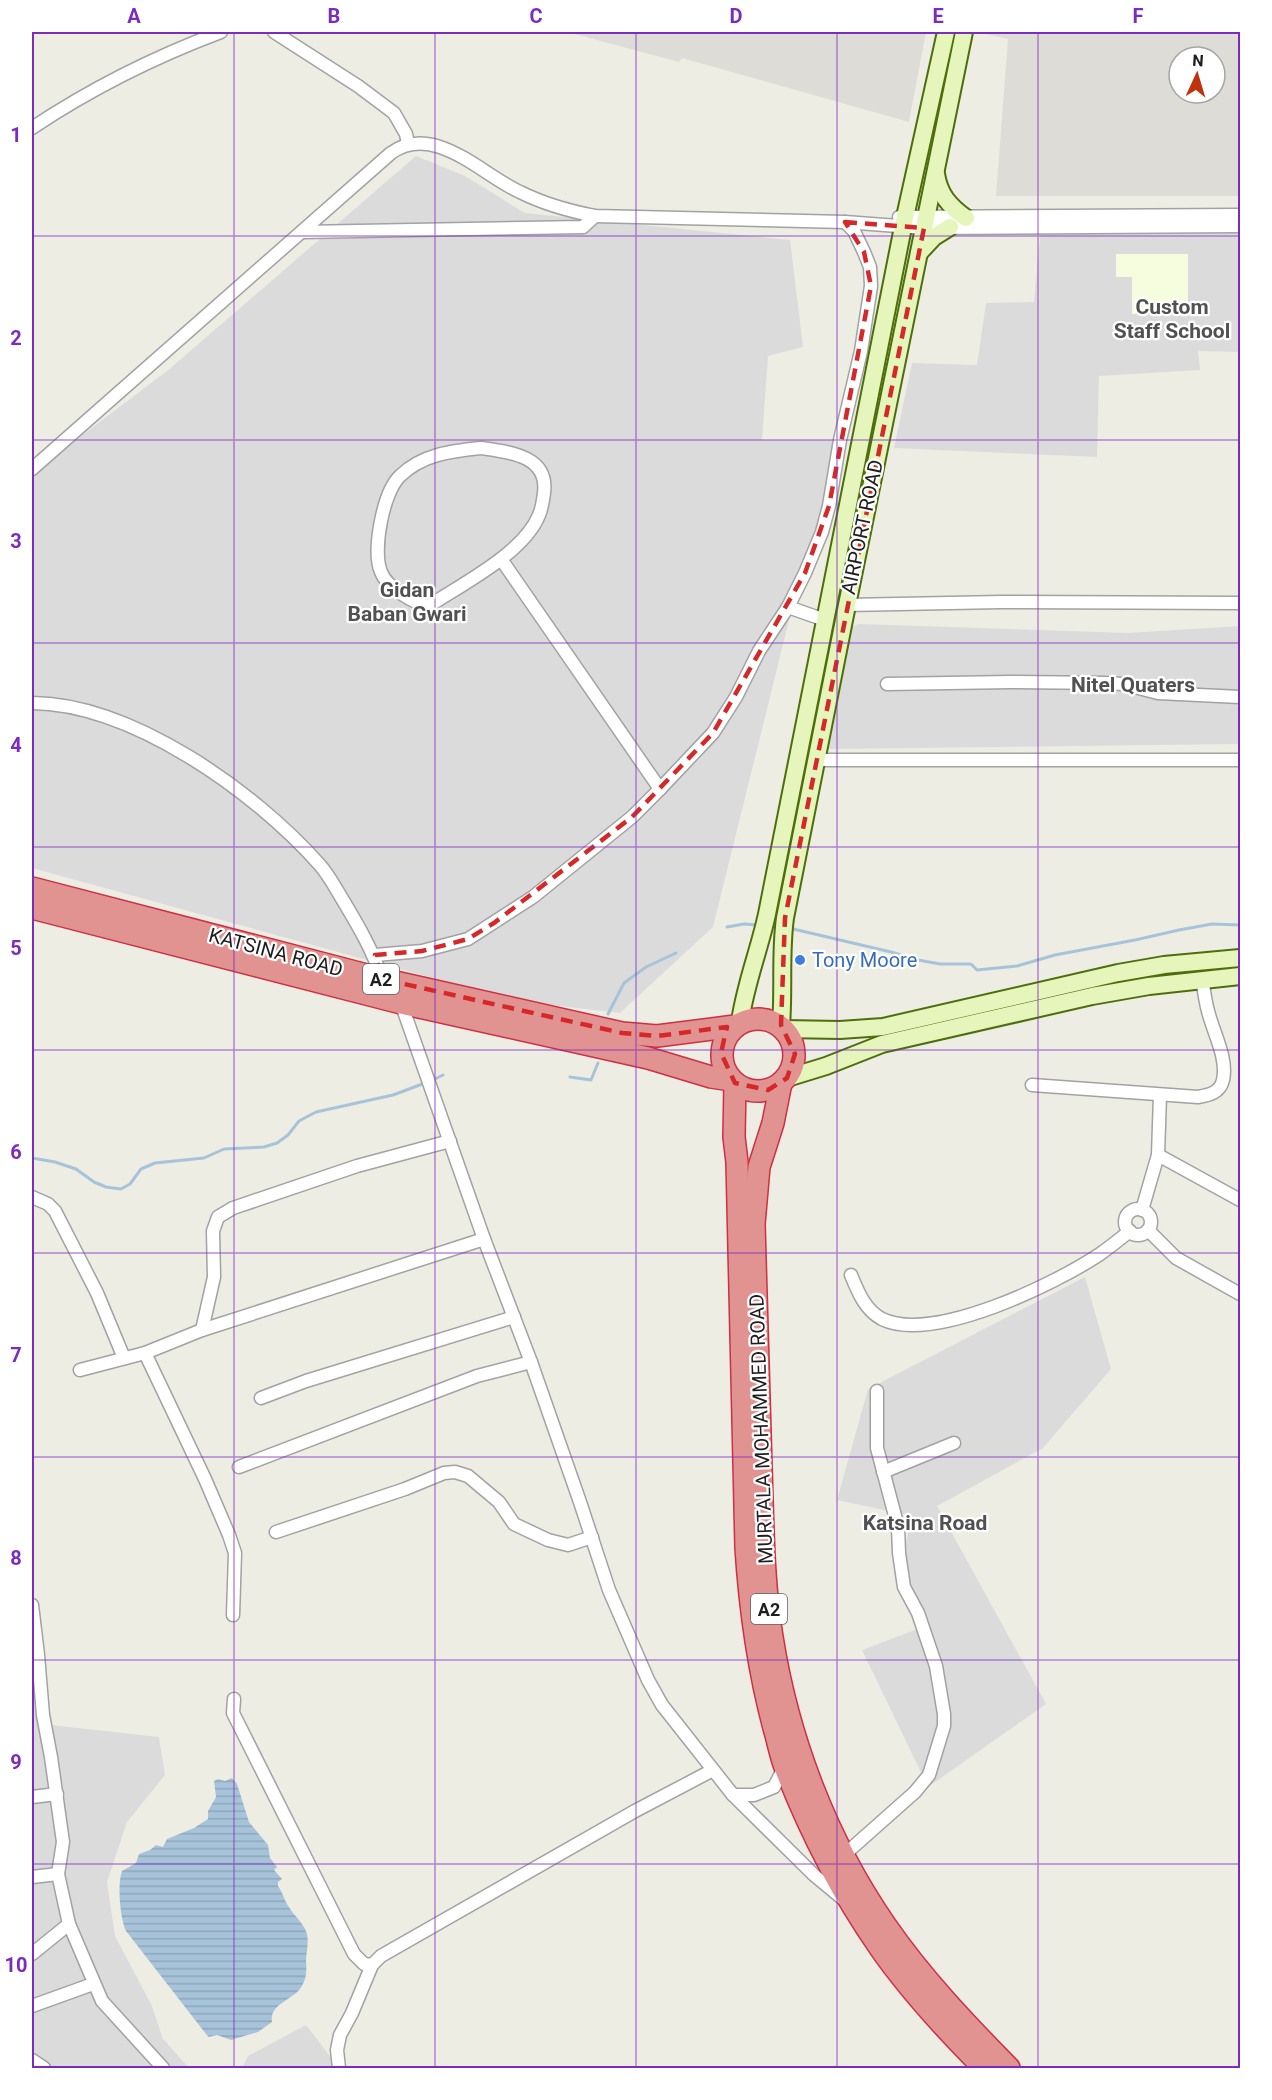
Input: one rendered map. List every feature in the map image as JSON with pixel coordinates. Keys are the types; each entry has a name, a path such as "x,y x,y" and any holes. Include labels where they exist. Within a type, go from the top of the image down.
{"highway":[{"name":"KATSINA ROAD","path":"32,888 382,979 639,1036 657,1036 737,1024"},
{"name":"KATSINA ROAD","path":"32,908 401,1003 648,1058 733,1082"},
{"name":"A2","path":"758,1018 770,1020 783,1027 792,1042 795,1054 793,1066 784,1080 768,1090 755,1091 733,1082 723,1066 721,1053 724,1041 737,1024 758,1018"},
{"name":"MURTALA MOHAMMED ROAD","path":"784,1080 759,1167 754,1213 765,1576 771,1636 782,1689 797,1742 816,1794 844,1855 885,1925 957,2014 1009,2068"},
{"name":"MURTALA MOHAMMED ROAD","path":"733,1082 746,1548 749,1602 764,1691 784,1766 829,1864 880,1949 953,2037 984,2068"}],"street":[{"path":"32,128 154,59 221,32"},
{"path":"274,32 358,86 394,113 406,134 408,144"},
{"name":"AIRPORT ROAD","path":"737,1024 767,914 904,221 946,32"},
{"name":"AIRPORT ROAD","path":"783,1027 782,944 785,918 964,32"},
{"path":"33,466 391,153 408,144 420,143 440,147 518,191 556,206 595,216 848,222 865,219 925,222 966,218 1090,215 1240,215"},
{"path":"935,171 942,194 948,203 966,218"},
{"path":"302,232 584,227 595,216"},
{"path":"375,955 422,951 468,939 533,897 632,817 713,733 736,697 759,651 788,607 822,532 829,506 840,440 861,351 871,286 870,267 848,222"},
{"path":"925,222 950,228 1240,226"},
{"path":"918,254 929,242 950,228"},
{"path":"481,448 524,456 538,467 545,485 539,516 520,543 501,559 429,606 398,592 381,573 378,550 383,509 389,491 399,476 420,461 447,451 481,448"},
{"path":"501,559 660,789"},
{"path":"847,605 1001,602 1240,603"},
{"path":"788,607 825,620"},
{"path":"886,684 1105,683 1123,684 1158,693 1240,697"},
{"path":"32,704 74,708 130,727 177,749 228,783 271,817 320,865 375,955 382,979"},
{"path":"816,760 1240,760"},
{"path":"783,1027 840,1030 883,1027 1118,973 1164,965 1240,958"},
{"path":"784,1080 882,1044 1092,996 1202,979 1240,976"},
{"path":"1032,1085 1160,1095 1209,1095 1215,1092 1223,1081 1222,1057 1207,1008 1202,979"},
{"path":"401,1003 484,1239 531,1362 609,1590 648,1680 662,1706 733,1795 814,1875 857,1911"},
{"path":"1142,1210 1158,1155 1160,1095"},
{"path":"202,1330 214,1277 213,1231 218,1217 233,1208 357,1166 450,1141"},
{"path":"1158,1155 1240,1200"},
{"path":"32,1197 48,1204 55,1211 97,1293 124,1358"},
{"path":"1132,1211 1147,1212 1151,1219 1148,1230 1137,1235 1130,1231 1126,1224 1126,1217 1132,1211"},
{"path":"1148,1230 1176,1258 1240,1294"},
{"path":"851,1275 863,1300 880,1318 892,1323 908,1325 946,1321 1001,1305 1060,1278 1100,1254 1130,1231"},
{"path":"80,1370 145,1353 202,1330 484,1239"},
{"path":"261,1398 306,1381 514,1317"},
{"path":"145,1353 229,1535 235,1554 233,1615"},
{"path":"239,1467 477,1376 531,1362"},
{"path":"844,1855 915,1792 929,1774 944,1726 944,1714 933,1658 918,1613 904,1587 898,1527 877,1448 877,1391"},
{"path":"883,1472 954,1443"},
{"path":"276,1532 405,1489 444,1473 455,1472 468,1476 499,1502 514,1524 548,1540 568,1545 592,1537"},
{"path":"32,1605 38,1655 37,1716 57,1794 63,1842 58,1874 69,1924 102,2001 163,2068"},
{"path":"234,1699 233,1713 354,1954 364,1964 372,1965"},
{"path":"733,1795 754,1796 774,1787 784,1766"},
{"path":"339,2068 340,2035 372,1965 381,1956 635,1811 713,1770"},
{"path":"32,1797 57,1794"},
{"path":"32,1877 58,1874"},
{"path":"32,1954 69,1924"},
{"path":"32,2006 93,1984"},
{"path":"32,2060 44,2068"}],"highlighted area":[{"path":"845,222 924,228 785,918 781,1025 795,1054 787,1078 768,1090 735,1083 721,1053 727,1027 657,1036 622,1033 382,979 375,955 422,951 468,939 494,923 632,817 713,733 805,573 829,506 871,286 864,252"}],"shaded area":[{"path":"567,32 926,32 909,122 682,58 679,62"},
{"path":"977,32 1240,32 1240,196 996,196 1008,39"},
{"path":"416,156 465,176 525,213 790,240 803,347 768,356 762,440 834,440 814,561 792,608 713,927 620,1013 551,1005 447,982 32,868 32,478 56,455 167,371"},
{"path":"1042,215 1240,219 1240,352 1198,351 1200,370 1099,376 1097,457 894,448 912,363 977,365 986,303 1034,302"},
{"path":"1116,254 1188,254 1188,313 1132,314 1132,277 1116,277"},
{"path":"859,624 1128,633 1240,626 1240,744 829,749 844,630"},
{"path":"1085,1277 1111,1369 1043,1448 937,1506 1046,1704 928,1787 862,1650 928,1625 899,1572 912,1516 837,1500 868,1389"},
{"path":"32,1640 42,1724 159,1737 165,1775 127,1822 107,1882 115,1936 152,2006 163,2039 189,2068 32,2068"},
{"path":"306,2025 333,2060 345,2068 242,2068 248,2056"}],"water":[{"path":"232,1778 237,1784 249,1822 268,1845 270,1858 277,1867 274,1870 282,1879 278,1882 278,1886 287,1904 304,1926 308,1941 306,1976 300,1989 277,2007 272,2016 272,2022 258,2032 231,2040 217,2035 209,2037 206,2034 126,1931 119,1893 122,1871 136,1863 139,1854 156,1845 163,1847 167,1839 194,1828 208,1819 208,1811 216,1797 214,1781 218,1779 225,1781"}],"waterway":[{"path":"727,927 744,924 758,925"},
{"path":"789,928 918,960 940,964 971,964 977,970 1017,966 1055,955 1212,924 1240,925"},
{"path":"608,1014 624,983 646,967 676,953"},
{"path":"570,1077 591,1080 598,1063"},
{"path":"431,1081 443,1075"},
{"path":"32,1158 76,1169 94,1182 106,1187 121,1189 130,1184 141,1169 155,1163 204,1158 224,1149 264,1147 277,1143 288,1135 299,1121 316,1112 393,1095 425,1083"}],"place":[{"name":"Tony Moore","path":"800,960"}],"district":[{"name":"Custom Staff School","path":"1172,319"},
{"name":"Gidan Baban Gwari","path":"407,602"},
{"name":"Nitel Quaters","path":"1133,685"},
{"name":"Katsina Road","path":"925,1523"}]}
